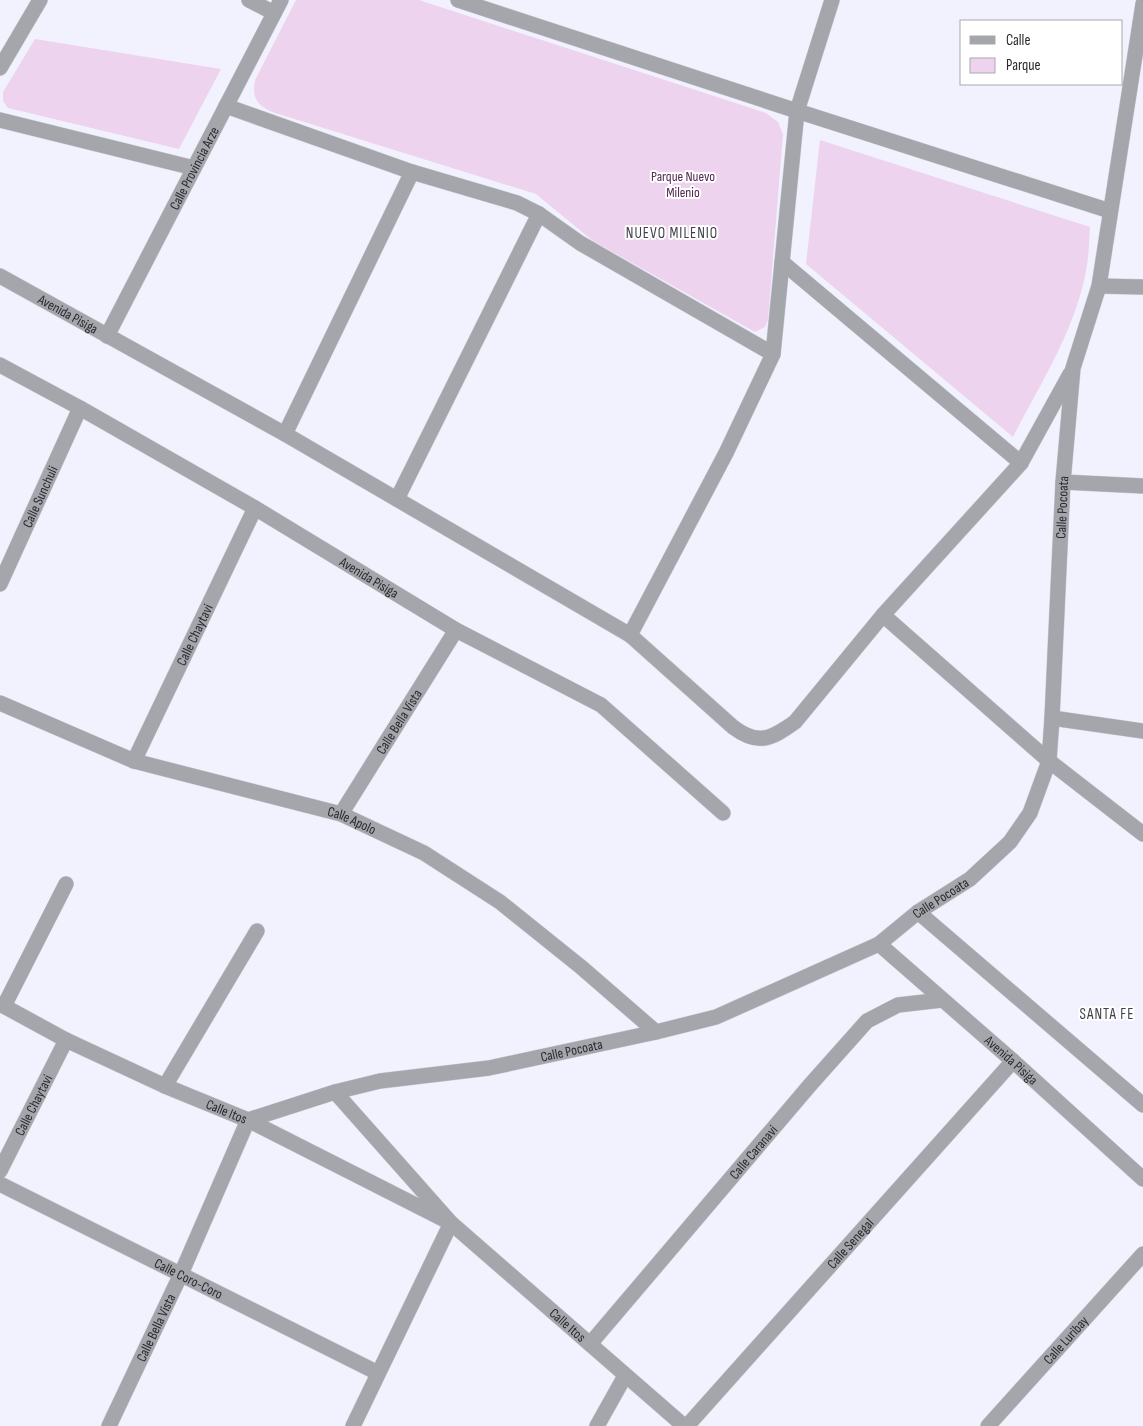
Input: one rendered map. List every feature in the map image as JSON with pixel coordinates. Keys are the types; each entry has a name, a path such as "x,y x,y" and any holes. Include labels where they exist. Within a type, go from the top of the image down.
{"street":[{"path":"0,68 40,0"},
{"path":"249,0 277,7"},
{"path":"458,0 797,111 1110,210"},
{"path":"630,635 726,453 773,354 797,111 832,0"},
{"name":"Calle Pocoata","path":"248,1120 336,1092 380,1081 489,1068 716,1017 880,944 918,912 970,879 1010,842 1030,813 1049,761 1063,482 1073,368 1099,286 1110,210 1136,87 1143,4"},
{"name":"Calle Provincia Arze","path":"106,336 277,7"},
{"path":"226,106 412,172 517,203 538,214 580,243 773,354"},
{"path":"0,120 194,168"},
{"path":"285,434 412,172"},
{"path":"397,499 538,214"},
{"path":"782,262 1021,463"},
{"name":"Avenida Pisiga","path":"0,276 285,434 630,635 733,727 745,736 761,739 778,734 795,722 883,615 1021,463 1073,368"},
{"path":"1099,286 1143,287"},
{"name":"Avenida Pisiga","path":"0,365 80,408 255,508 456,630 601,706 723,812"},
{"name":"Calle Sunchuli","path":"0,584 80,408"},
{"path":"1063,482 1143,486"},
{"name":"Calle Chaytavi","path":"134,762 255,508"},
{"path":"883,615 1049,761 1143,834"},
{"name":"Calle Bella Vista","path":"341,814 456,630"},
{"name":"Calle Apolo","path":"0,703 134,762 341,814 424,853 500,902 581,967 656,1032"},
{"path":"1052,718 1143,731"},
{"path":"2,1005 66,884"},
{"path":"918,912 1143,1105"},
{"path":"164,1086 257,931"},
{"name":"Avenida Pisiga","path":"880,944 1143,1179"},
{"name":"Calle Caranavi","path":"590,1344 810,1085 867,1021 898,1005 942,1000"},
{"name":"Calle Itos","path":"2,1005 66,1040 164,1086 248,1120 451,1223"},
{"name":"Calle Chaytavi","path":"0,1170 66,1040"},
{"name":"Calle Senegal","path":"686,1426 1013,1061"},
{"name":"Calle Itos","path":"336,1092 451,1223 625,1376 686,1426"},
{"name":"Calle Bella Vista","path":"109,1426 181,1274 248,1120"},
{"name":"Calle Coro-Coro","path":"0,1184 378,1373"},
{"path":"353,1426 451,1223"},
{"name":"Calle Luribay","path":"988,1426 1143,1254"},
{"path":"597,1426 625,1376"}],"green space":[{"name":"Parque Nuevo Milenio","path":"296,0 419,0 766,113 778,122 783,134 768,320 765,327 755,332 593,241 536,194 272,112 262,106 256,100 254,91 255,80"},
{"path":"35,39 221,69 179,149 8,108 3,101 3,92"},
{"path":"820,140 1090,227 1087,265 1082,288 1067,333 1013,437 806,264"}],"district":[{"name":"NUEVO MILENIO","path":"672,233"},
{"name":"SANTA FE","path":"1107,1014"}]}
